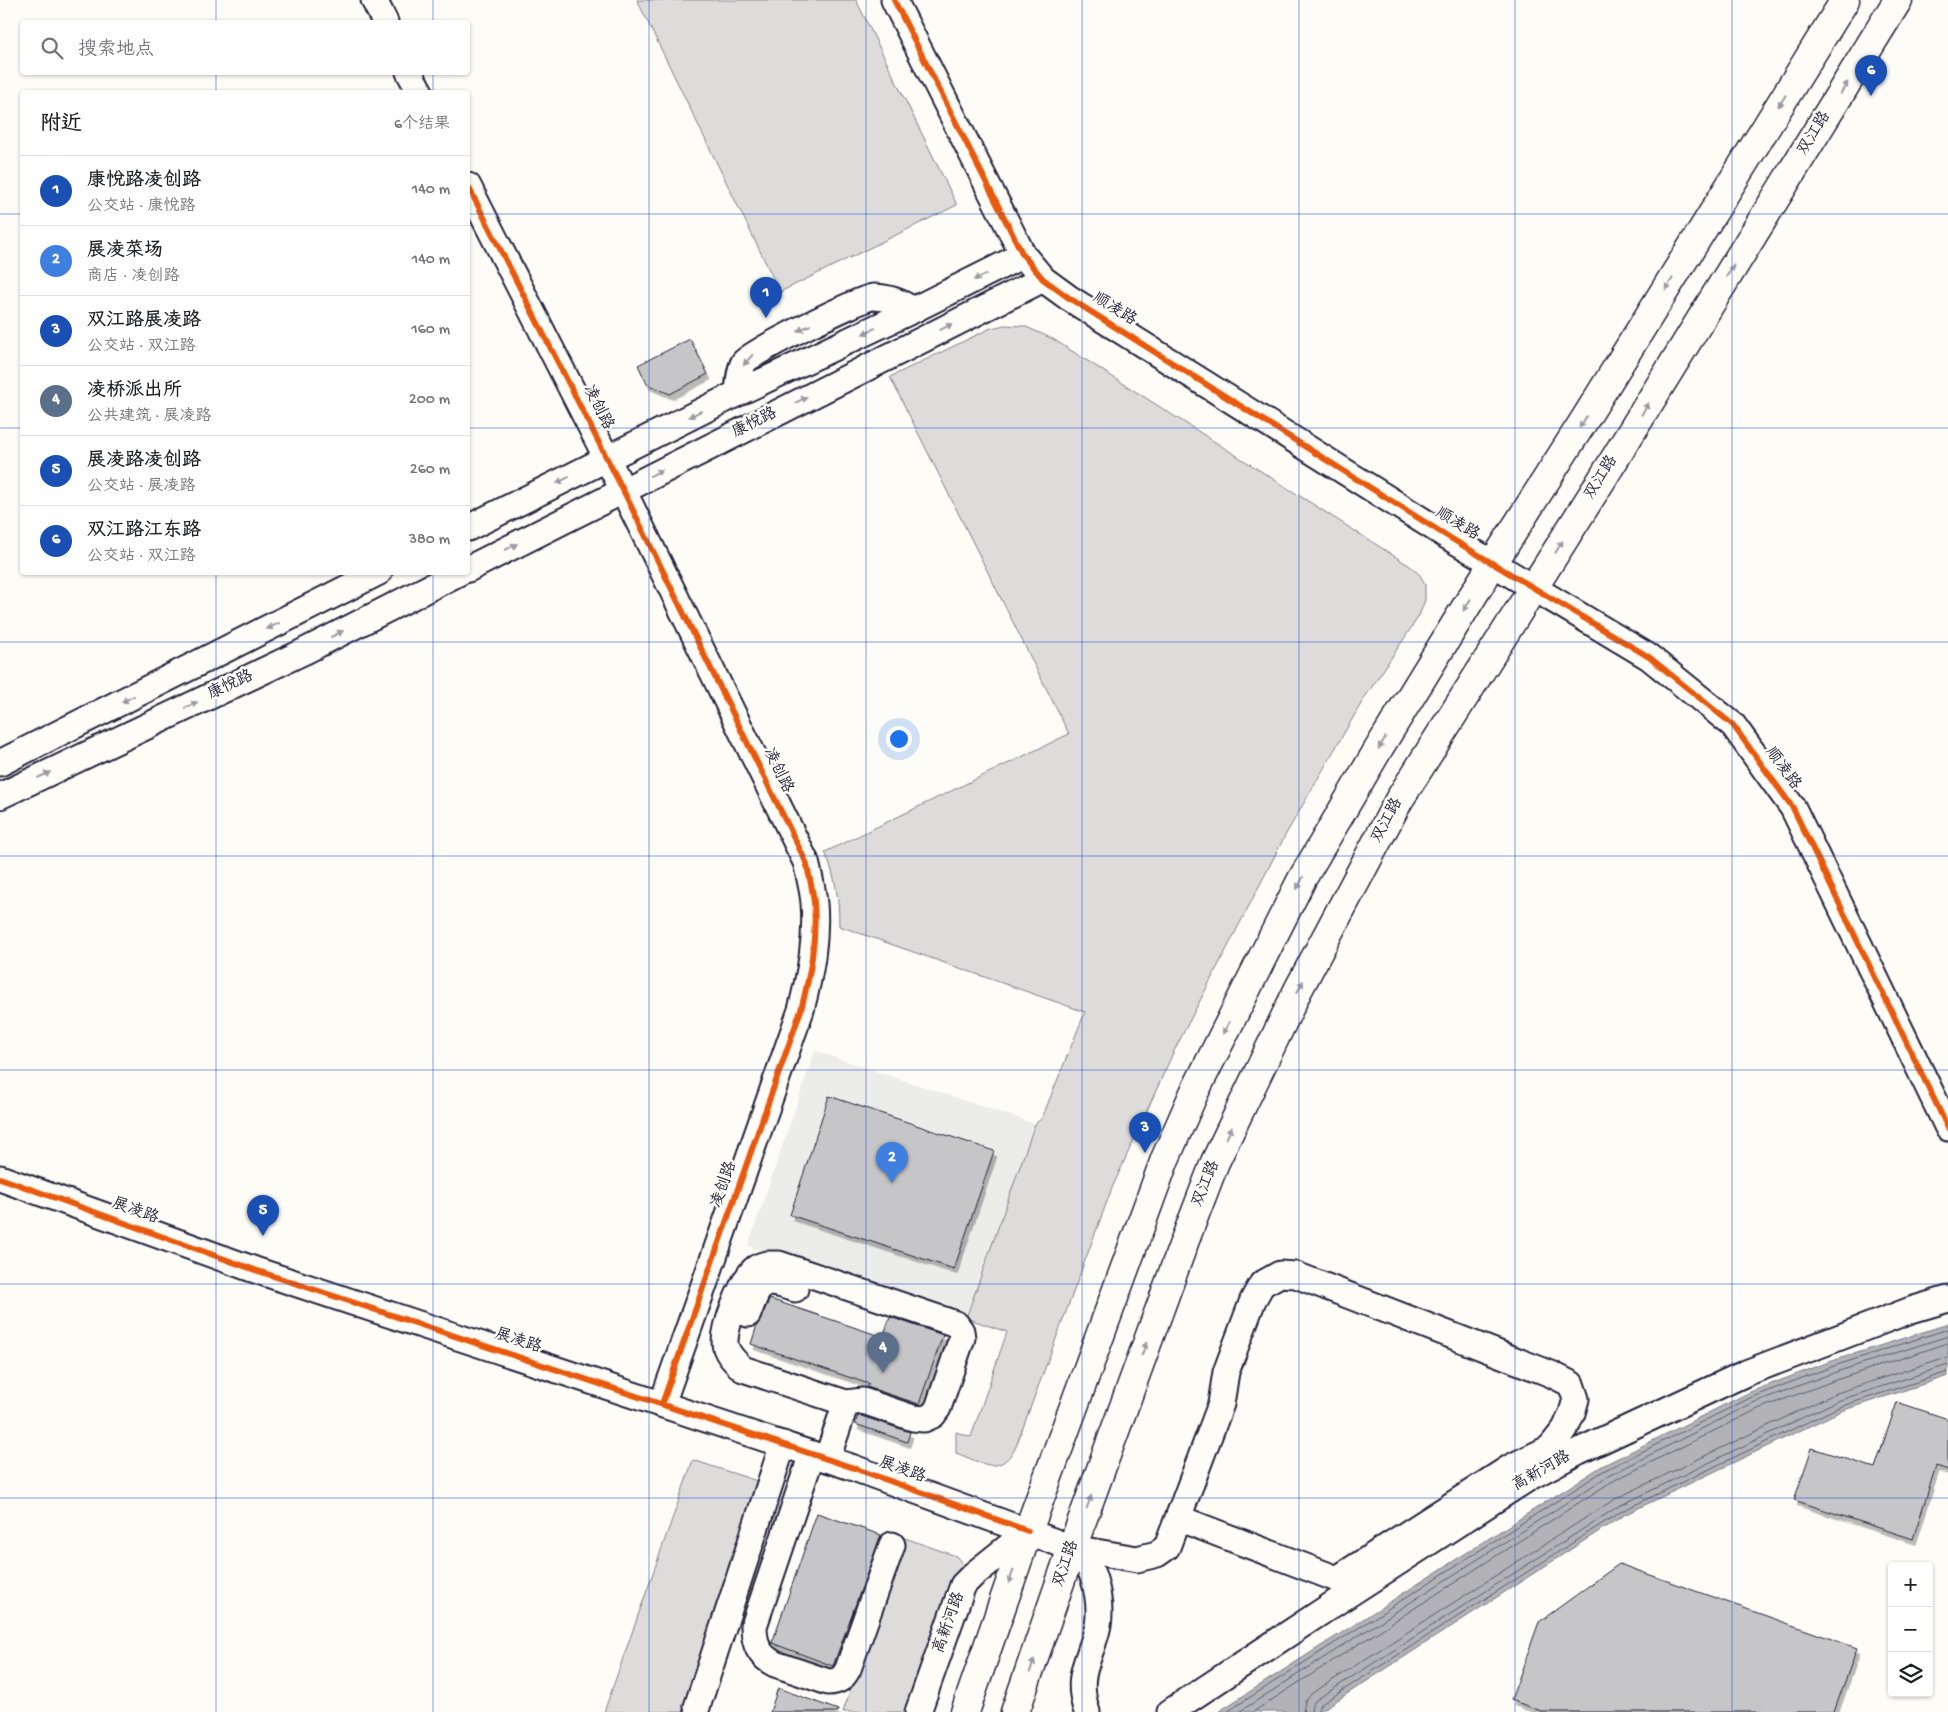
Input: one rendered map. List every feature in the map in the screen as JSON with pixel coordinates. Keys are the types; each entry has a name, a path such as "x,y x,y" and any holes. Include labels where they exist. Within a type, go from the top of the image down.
{"main road":[{"path":"965,1712 1028,1531 1165,1159 1194,1093 1302,879 1493,563 1585,419 1845,0"},
{"name":"双江路","path":"1016,1712 1072,1548 1188,1231 1215,1162 1298,990 1399,800 1898,0"}],"street":[{"path":"374,0 384,20"},
{"name":"顺凌路","path":"894,0 1023,255 1043,279 1077,303 1446,536 1649,657 1733,725 1794,808 1948,1128"},
{"path":"412,75 419,90"},
{"name":"凌创路","path":"470,190 623,490 806,862 814,903 814,941 810,977 801,1010 662,1404"},
{"path":"470,527 738,392 913,310 1023,255"},
{"name":"康悦路","path":"470,568 1043,279"},
{"path":"0,763 373,575"},
{"name":"康悦路","path":"0,796 302,652 454,575"},
{"name":"展凌路","path":"0,1178 255,1270 819,1456 1072,1548 1137,1559 1156,1554 1167,1547 1221,1404 1226,1372 1253,1300 1262,1284 1280,1274 1296,1275 1551,1374 1571,1384 1576,1399 1565,1429 1550,1448 1511,1467 1337,1579 1178,1518"},
{"path":"767,1264 779,1264 947,1320 956,1324 961,1331 962,1338 938,1408 933,1415 924,1419 913,1418 863,1401 846,1403 743,1369 725,1347 724,1336 741,1288 756,1268 767,1264"},
{"path":"733,1359 755,1295 762,1286 775,1282 795,1289"},
{"name":"高新河路","path":"1170,1712 1338,1601 1530,1478 1579,1451 1746,1374 1911,1310 1948,1299"},
{"path":"846,1403 819,1456 754,1626 754,1638 759,1652 767,1660 775,1664 828,1682 836,1682 843,1678 848,1670 892,1544"},
{"path":"697,1708 783,1444"},
{"name":"高新河路","path":"918,1712 963,1585 1028,1531"},
{"path":"1072,1548 1088,1564 1100,1608 1098,1627 1082,1678 1083,1700 1086,1712"}],"shaded area":[{"path":"637,0 856,0 957,205 780,292"},
{"path":"1005,325 1024,326 1053,339 1410,566 1420,575 1425,585 1425,600 1419,616 1362,702 1286,834 1173,1053 1112,1188 1015,1449 1009,1458 1002,1463 988,1465 956,1453 956,1432 971,1437 1007,1332 966,1318 1035,1124 1042,1118 1085,1012 839,926 836,888 825,852 1069,734 890,377 991,328"},
{"path":"815,1051 1035,1124 966,1318 748,1246"},
{"path":"693,1460 760,1482 683,1708 695,1712 604,1712"},
{"path":"902,1537 956,1556 963,1564 963,1570 911,1712 843,1712"}],"water":[{"path":"1948,1324 1948,1376 1841,1411 1624,1515 1319,1712 1218,1712 1602,1466 1750,1392 1829,1362"}],"building":[{"path":"690,339 708,374 670,394 647,384 638,365"},
{"path":"829,1096 994,1151 954,1269 790,1215"},
{"path":"770,1299 883,1337 890,1317 943,1335 919,1404 867,1387 869,1384 751,1344 757,1325"},
{"path":"1897,1402 1948,1419 1948,1470 1936,1466 1913,1539 1794,1500 1812,1448 1875,1468"},
{"path":"858,1416 910,1432 907,1442 855,1424"},
{"path":"817,1513 881,1535 833,1666 772,1643"},
{"path":"1619,1564 1857,1648 1834,1712 1544,1712 1511,1700 1539,1622"},
{"path":"778,1688 838,1710 838,1712 770,1712"}],"cycle path":[{"path":"894,0 1023,255 1043,279 1069,298 1447,536 1649,657 1733,725 1793,808 1948,1128"},
{"path":"470,190 623,490 806,862 813,893 815,917 814,944 801,1010 662,1404"},
{"path":"0,1178 255,1270 851,1467 1028,1531"}],"place":[{"name":"双江路江东路","path":"1871,96"},
{"name":"康悦路凌创路","path":"766,318"},
{"name":"双江路展凌路","path":"1145,1153"},
{"name":"展凌菜场","path":"892,1183"},
{"name":"展凌路凌创路","path":"263,1236"},
{"name":"凌桥派出所","path":"883,1373"}]}
